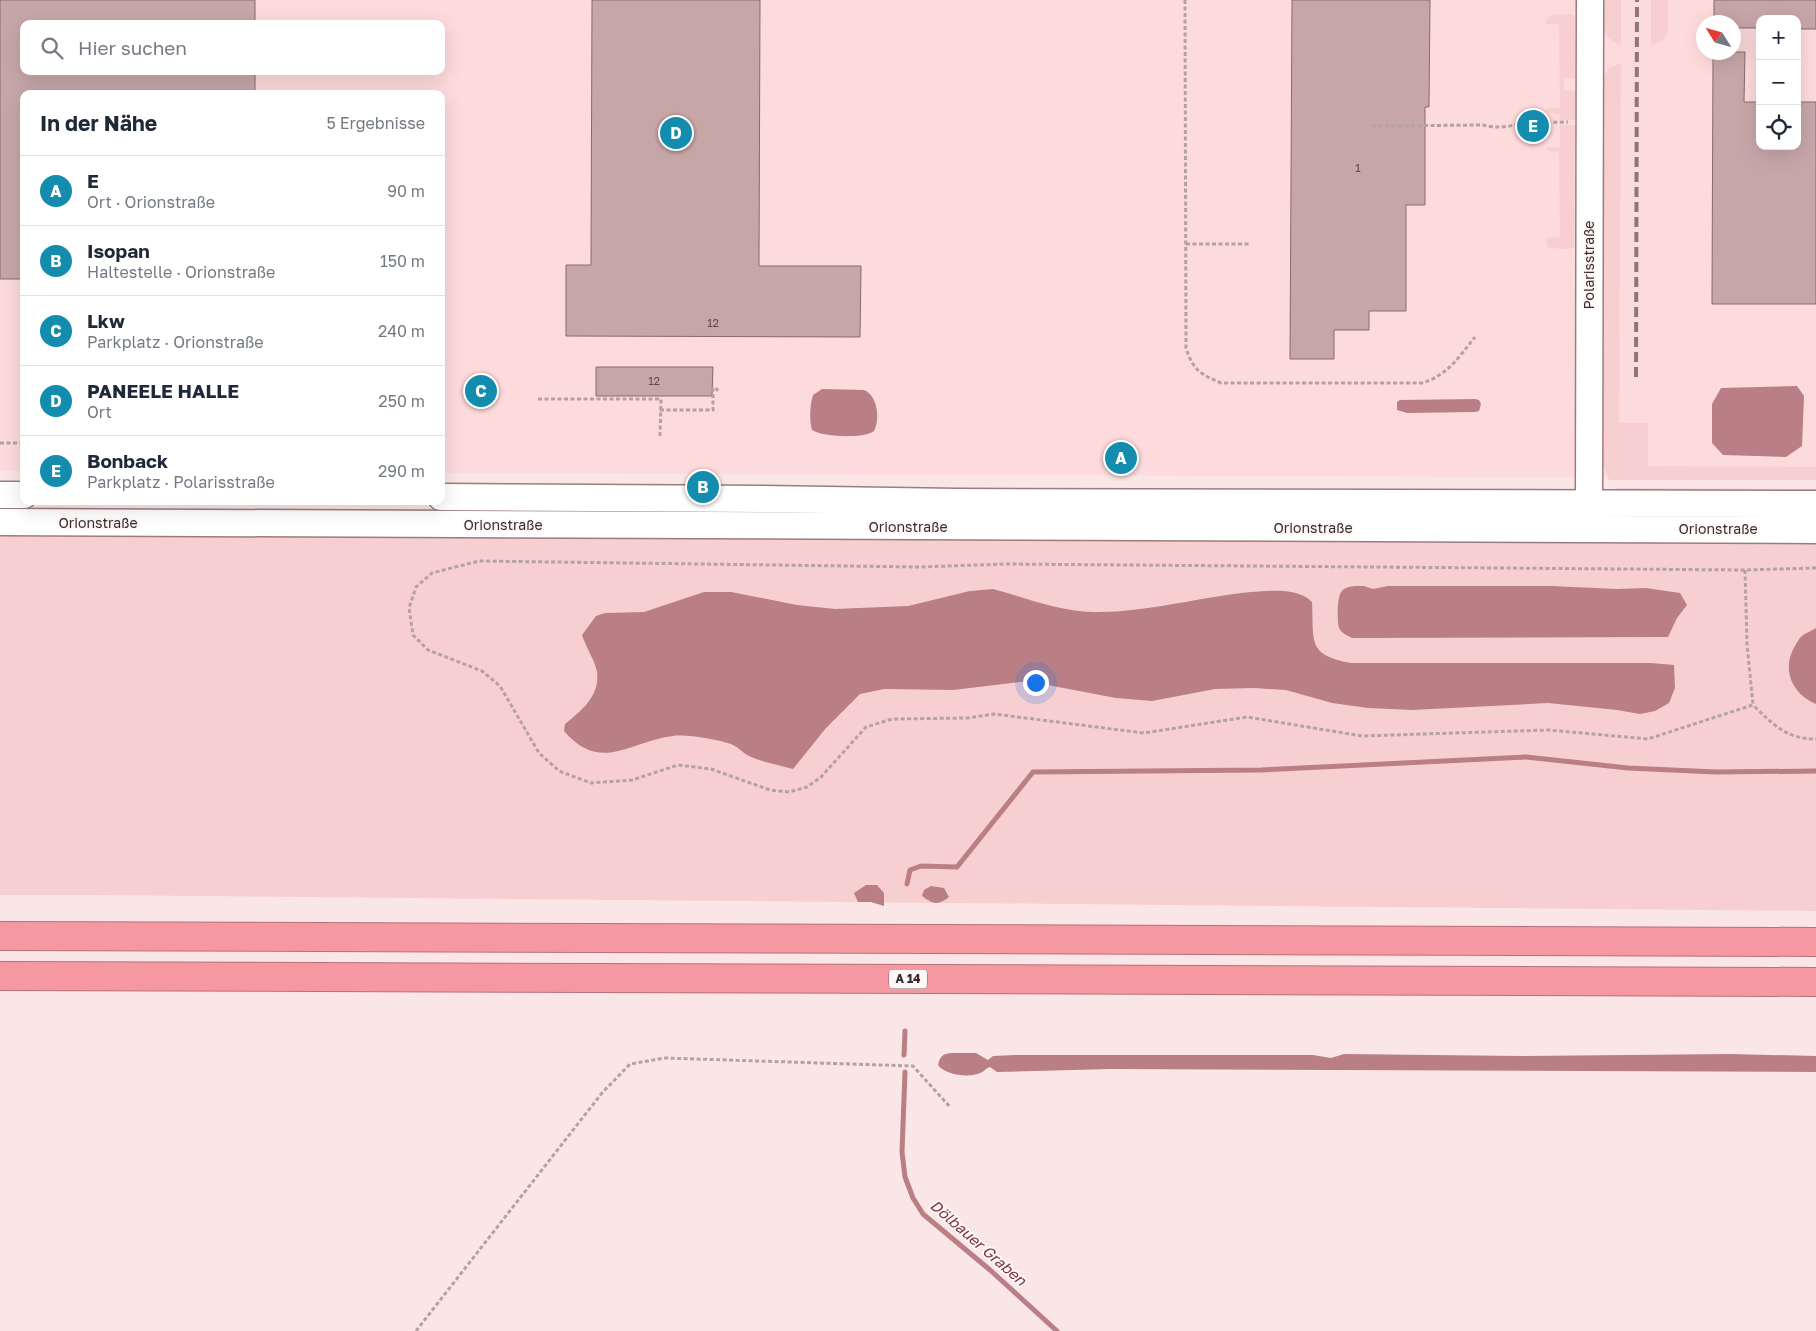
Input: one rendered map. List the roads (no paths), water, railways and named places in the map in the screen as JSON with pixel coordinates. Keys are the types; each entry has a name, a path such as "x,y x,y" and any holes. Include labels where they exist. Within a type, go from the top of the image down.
{"highway":[{"path":"0,936 1816,942"},
{"name":"A 14","path":"0,976 1816,982"}],"street":[{"name":"Polarisstraße","path":"1589,529 1590,0"},
{"path":"0,495 20,495"},
{"name":"Orionstraße","path":"445,498 957,502 1816,504"},
{"name":"Orionstraße","path":"0,522 1816,530"}],"waterway":[{"path":"907,884 910,870 921,866 957,867 1033,772 1261,770 1526,757 1628,768 1716,772 1816,771"},
{"path":"904,1055 905,1031"},
{"name":"Dölbauer Graben","path":"905,1072 902,1152 905,1177 913,1198 923,1214 990,1270 1057,1331"}],"railway":[{"path":"1636,377 1637,0"}],"place":[{"name":"Bonback","path":"1533,126"},
{"name":"PANEELE HALLE","path":"676,133"},
{"name":"Lkw","path":"481,391"},
{"name":"E","path":"1121,458"},
{"name":"Isopan","path":"703,487"}]}
